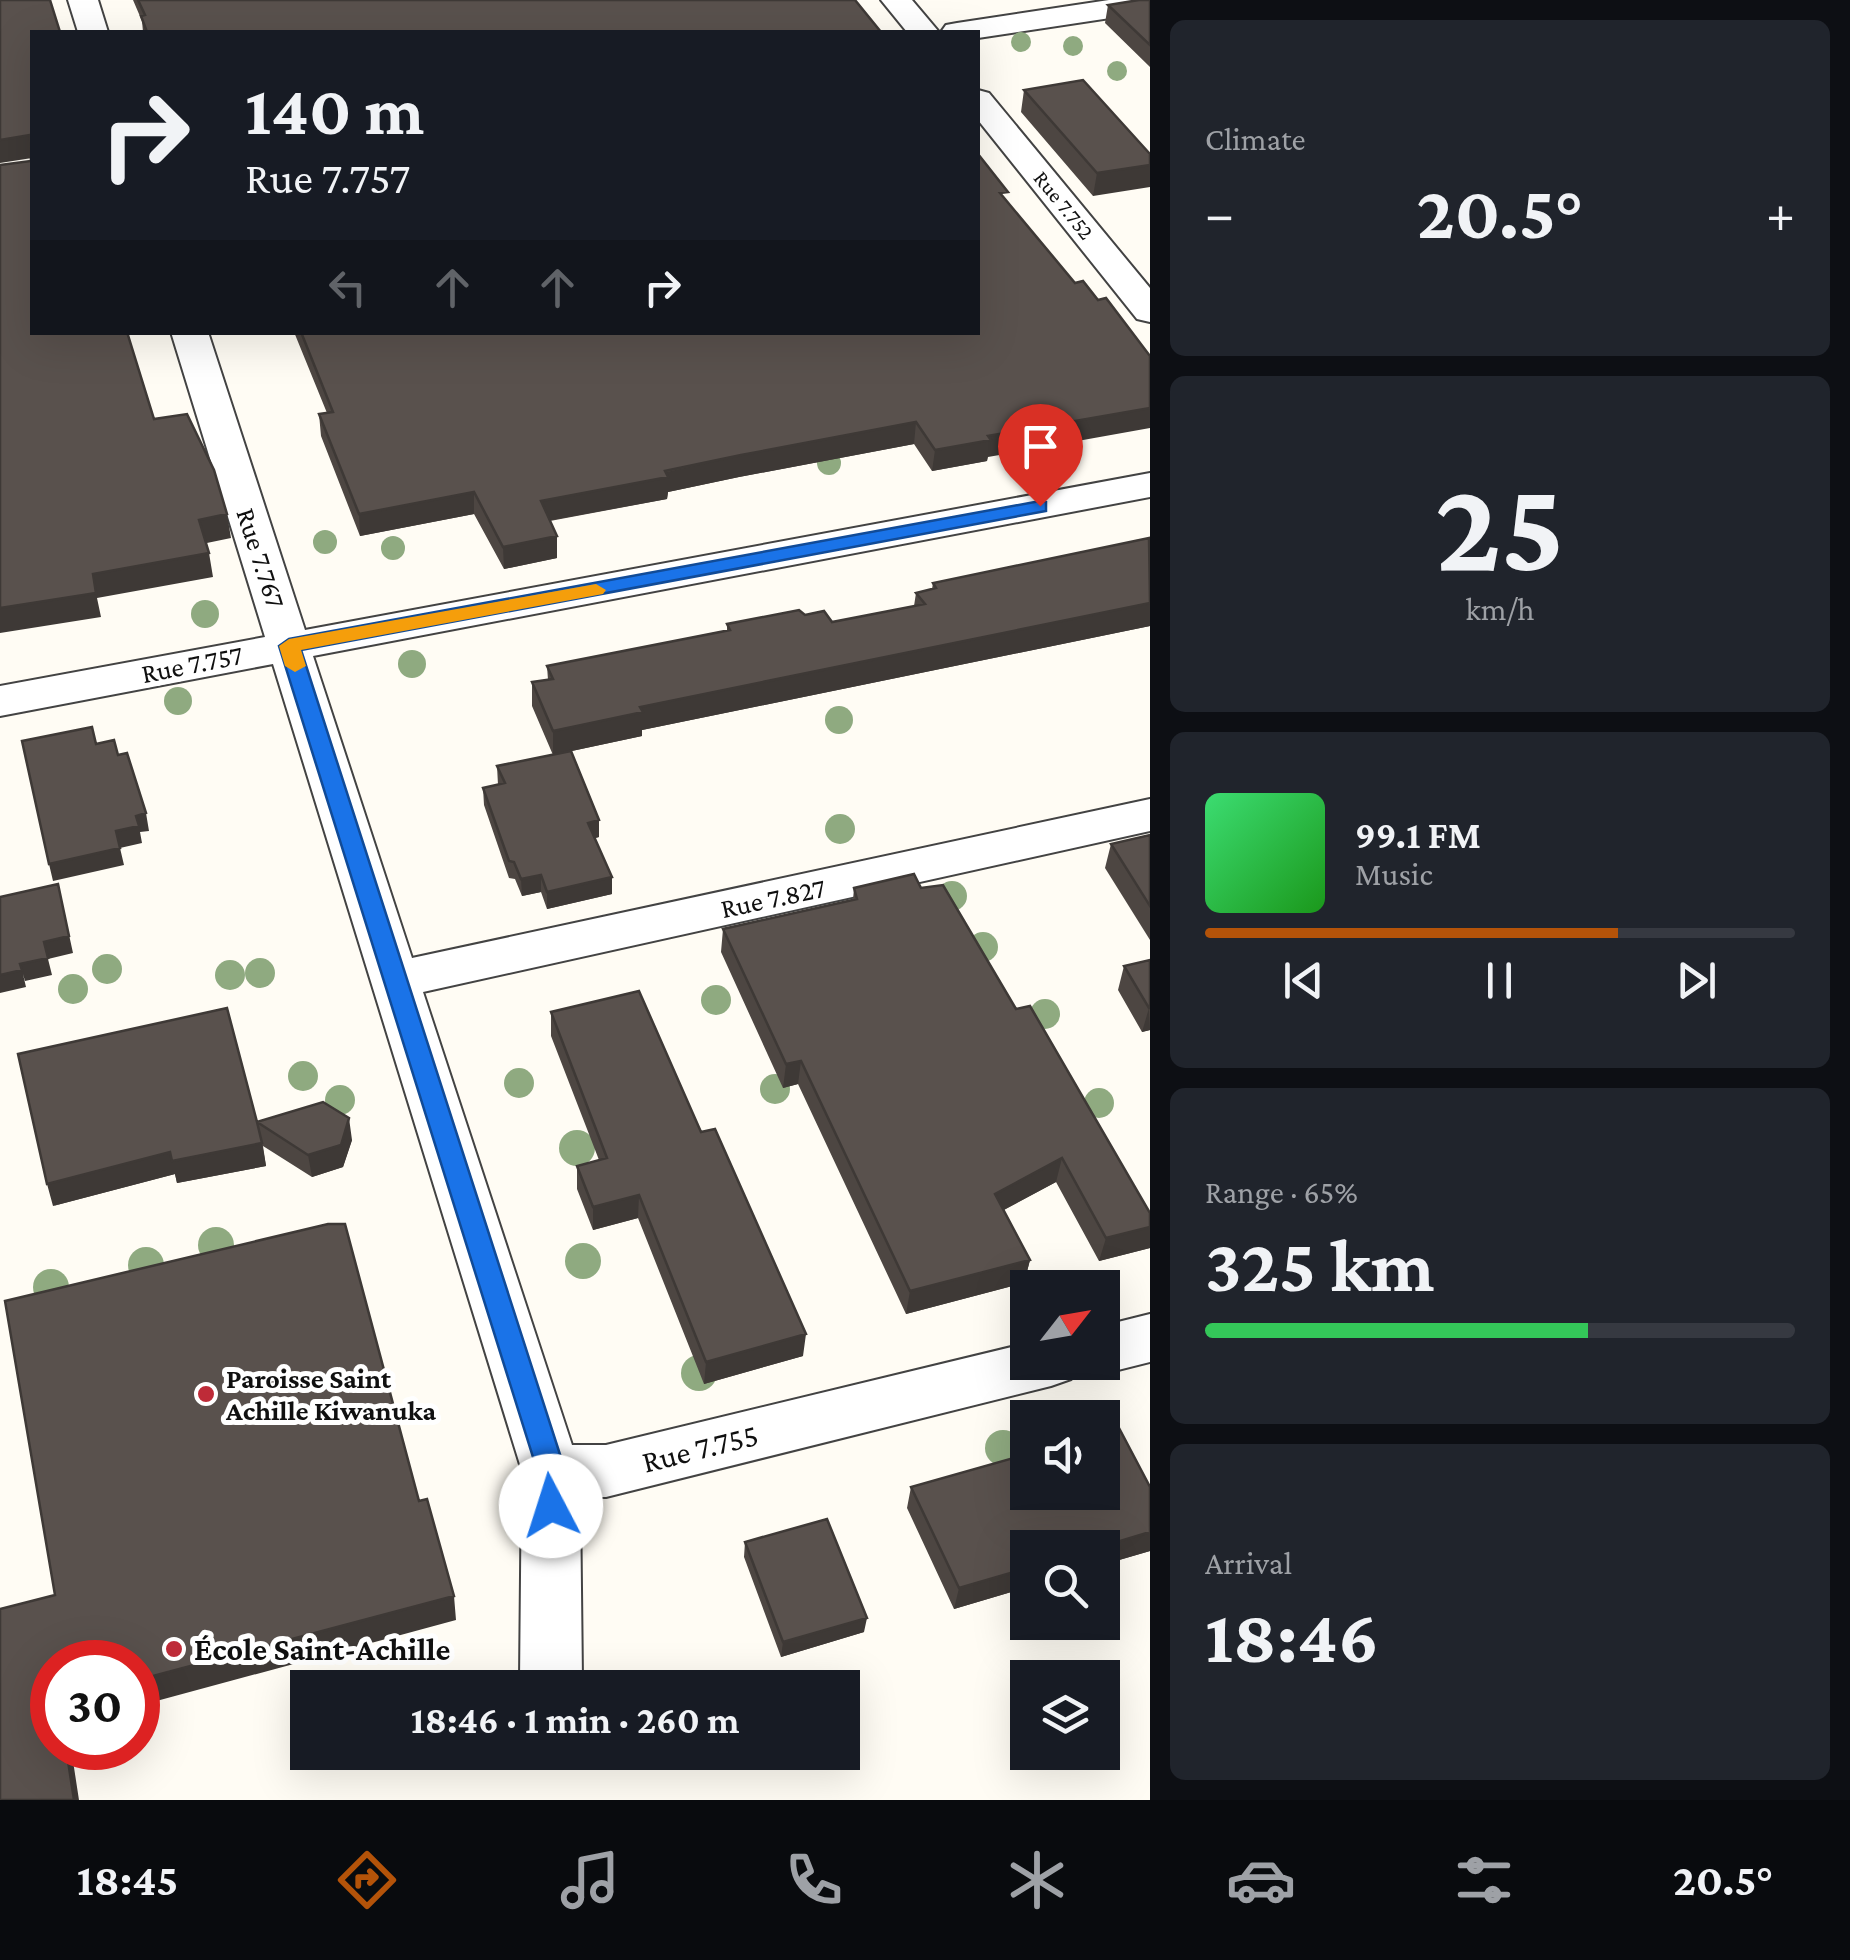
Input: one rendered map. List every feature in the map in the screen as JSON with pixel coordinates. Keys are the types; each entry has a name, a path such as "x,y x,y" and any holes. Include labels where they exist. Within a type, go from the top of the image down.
{"street":[{"path":"83,0 92,30"},
{"path":"896,0 920,30"},
{"path":"970,30 1150,3"},
{"name":"Rue 7.752","path":"980,102 1150,311"},
{"name":"Rue 7.767","path":"190,335 551,1470"},
{"name":"Rue 7.757","path":"0,701 1150,485"},
{"name":"Rue 7.827","path":"395,980 1150,815"},
{"path":"1120,1346 1150,1338"},
{"name":"Rue 7.755","path":"551,1470 606,1471 1010,1372"},
{"path":"551,1470 551,1670"}],"building":[{"path":"0,0 50,0 59,30 30,30 30,135 0,140"},
{"path":"138,0 855,0 879,30 146,30 141,16 145,15"},
{"path":"1150,0 1150,45 1108,5"},
{"path":"1083,80 1150,154 1150,165 1097,173 1024,90"},
{"path":"980,157 1008,192 1000,193 1075,283 1083,281 1098,300 1106,298 1150,356 1150,408 988,436 991,440 935,450 916,422 665,471 668,477 541,501 557,536 503,547 474,492 359,514 319,414 333,412 302,335 980,335"},
{"path":"30,161 30,335 128,335 154,419 187,414 214,470 227,514 199,520 209,553 93,574 96,593 0,608 0,165"},
{"path":"1149,538 1150,603 640,707 643,712 553,731 532,682 553,679 547,666 730,630 727,624 799,610 805,615 824,611 832,622 925,604 916,593 936,588 933,583"},
{"path":"92,727 96,744 114,740 118,755 127,753 146,813 136,816 139,826 116,831 120,848 49,864 22,741"},
{"path":"571,751 599,820 588,823 612,877 547,892 541,875 521,879 514,862 509,861 483,788 505,783 497,766"},
{"path":"1150,835 1150,906 1111,844"},
{"path":"914,874 921,888 943,885 1016,1009 1030,1006 1150,1213 1150,1227 1106,1238 1062,1158 995,1194 1030,1260 910,1291 801,1061 786,1064 723,929 857,899 854,888"},
{"path":"58,884 69,936 44,942 48,958 20,964 22,970 0,975 0,897"},
{"path":"1150,960 1150,1008 1149,1008 1124,966"},
{"path":"639,991 701,1132 715,1129 806,1334 706,1362 639,1195 593,1207 577,1166 607,1158 551,1012"},
{"path":"227,1008 262,1143 172,1161 170,1152 47,1184 18,1054"},
{"path":"323,1102 349,1118 341,1145 308,1155 257,1122"},
{"path":"328,1224 345,1224 419,1501 427,1499 454,1596 160,1674 160,1640 30,1640 30,1770 69,1770 74,1800 0,1800 0,1609 55,1595 5,1301"},
{"path":"1120,1430 1150,1487 1150,1532 1120,1541 1120,1530 1010,1530 1010,1573 959,1588 911,1487 1010,1459 1010,1510 1120,1510"},
{"path":"827,1519 867,1618 783,1642 745,1542"}],"slow traffic":[{"path":"295,666 289,646 596,590"}],"place":[{"name":"Paroisse Saint Achille Kiwanuka","path":"206,1394"},
{"name":"École Saint-Achille","path":"174,1649"}],"route":[{"path":"551,1506 551,1470 289,646 1040,506"}]}
